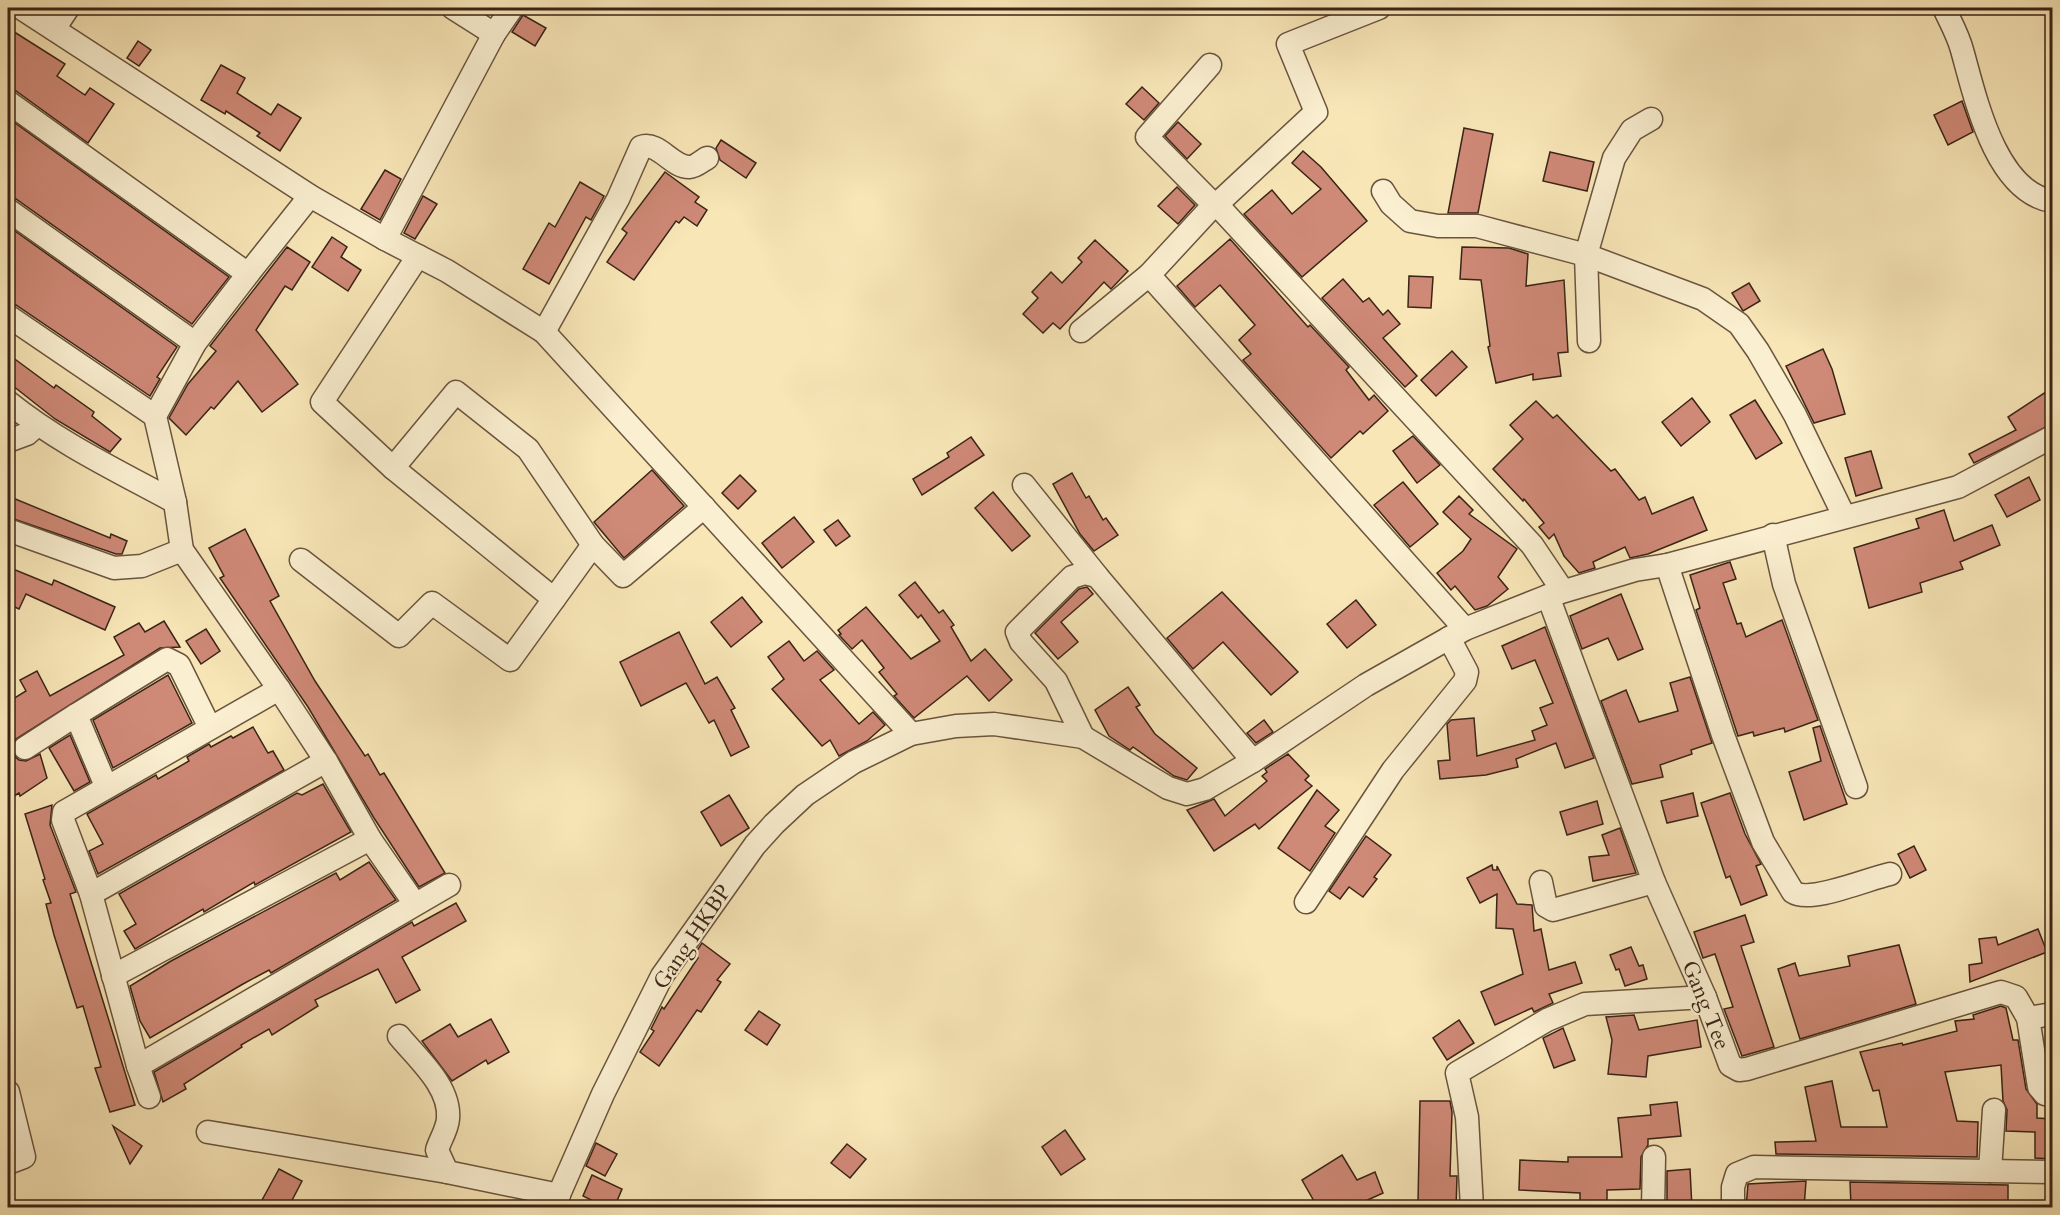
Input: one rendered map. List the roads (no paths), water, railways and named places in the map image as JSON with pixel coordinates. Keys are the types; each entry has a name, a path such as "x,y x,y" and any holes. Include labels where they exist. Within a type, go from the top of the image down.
{"street":[{"path":"21,8 310,196 447,271 544,332 911,734"},
{"path":"54,29 68,8"},
{"path":"453,8 494,34"},
{"path":"385,239 494,34 512,8"},
{"path":"1081,331 1149,275 1215,206 1316,112 1288,44 1379,8"},
{"path":"1944,8 1962,48 1985,129 2009,171 2028,190 2052,201"},
{"name":"Gang Tee","path":"1210,65 1147,137 1215,206 1221,208 1532,545 1555,594 1654,882 1704,997 1730,1065 1739,1070 1747,1070 2001,992 2016,997 2028,1018 2039,1087 2045,1094 2052,1096"},
{"path":"8,102 248,273"},
{"path":"1589,341 1586,255 1614,158 1632,130 1651,119"},
{"path":"544,332 618,199 641,147 654,148 685,166 691,167 707,158"},
{"path":"1383,191 1399,212 1418,224 1444,227 1477,226 1586,255 1703,299 1739,324 1758,351 1795,415 1844,516"},
{"path":"154,416 195,343 310,196"},
{"path":"8,210 195,343"},
{"path":"418,256 322,402 393,468 554,599"},
{"path":"1149,275 1457,633 1467,672 1465,681 1393,770 1306,902"},
{"path":"8,316 154,416 175,502 182,550 279,689 326,761 370,838 415,904"},
{"path":"393,468 456,392 528,448 593,545 623,576 704,507"},
{"path":"8,402 37,425 175,502"},
{"path":"8,441 27,434 37,425"},
{"path":"1097,576 1084,573 1072,578 1017,632 1021,642 1056,681 1083,737 1168,788 1187,794 1205,789 1253,761 1366,685 1457,633 1555,594 1635,570 1667,565 1958,487 2052,438"},
{"path":"1024,484 1097,576 1253,761"},
{"path":"8,530 114,568 142,566 182,550"},
{"path":"1773,535 1784,584 1856,787"},
{"path":"301,560 399,636 432,603 510,660 593,545"},
{"path":"1667,565 1723,735 1763,842 1793,892 1798,895 1817,894 1890,874"},
{"path":"26,748 167,659 179,665 210,728"},
{"path":"149,1097 138,1066 91,894 63,820 64,812 279,689"},
{"path":"76,715 106,786"},
{"name":"Gang HKBP","path":"556,1201 603,1094 662,976 755,845 805,795 854,762 911,734 957,726 994,724 1083,737"},
{"path":"91,894 326,761"},
{"path":"113,976 370,838"},
{"path":"1540,882 1546,906 1553,910 1654,882"},
{"path":"138,1066 450,885"},
{"path":"1472,1208 1467,1117 1457,1073 1547,1020 1585,1004 1704,997"},
{"path":"2028,1018 2052,1014"},
{"path":"399,1036 437,1081 444,1094 448,1108 448,1121 437,1150 447,1172"},
{"path":"8,1092 24,1157 8,1162"},
{"path":"1990,1171 1994,1110"},
{"path":"208,1132 447,1172 556,1201"},
{"path":"1653,1208 1654,1156"},
{"path":"1732,1208 1732,1187 1737,1174 1754,1167 2052,1172"}]}
